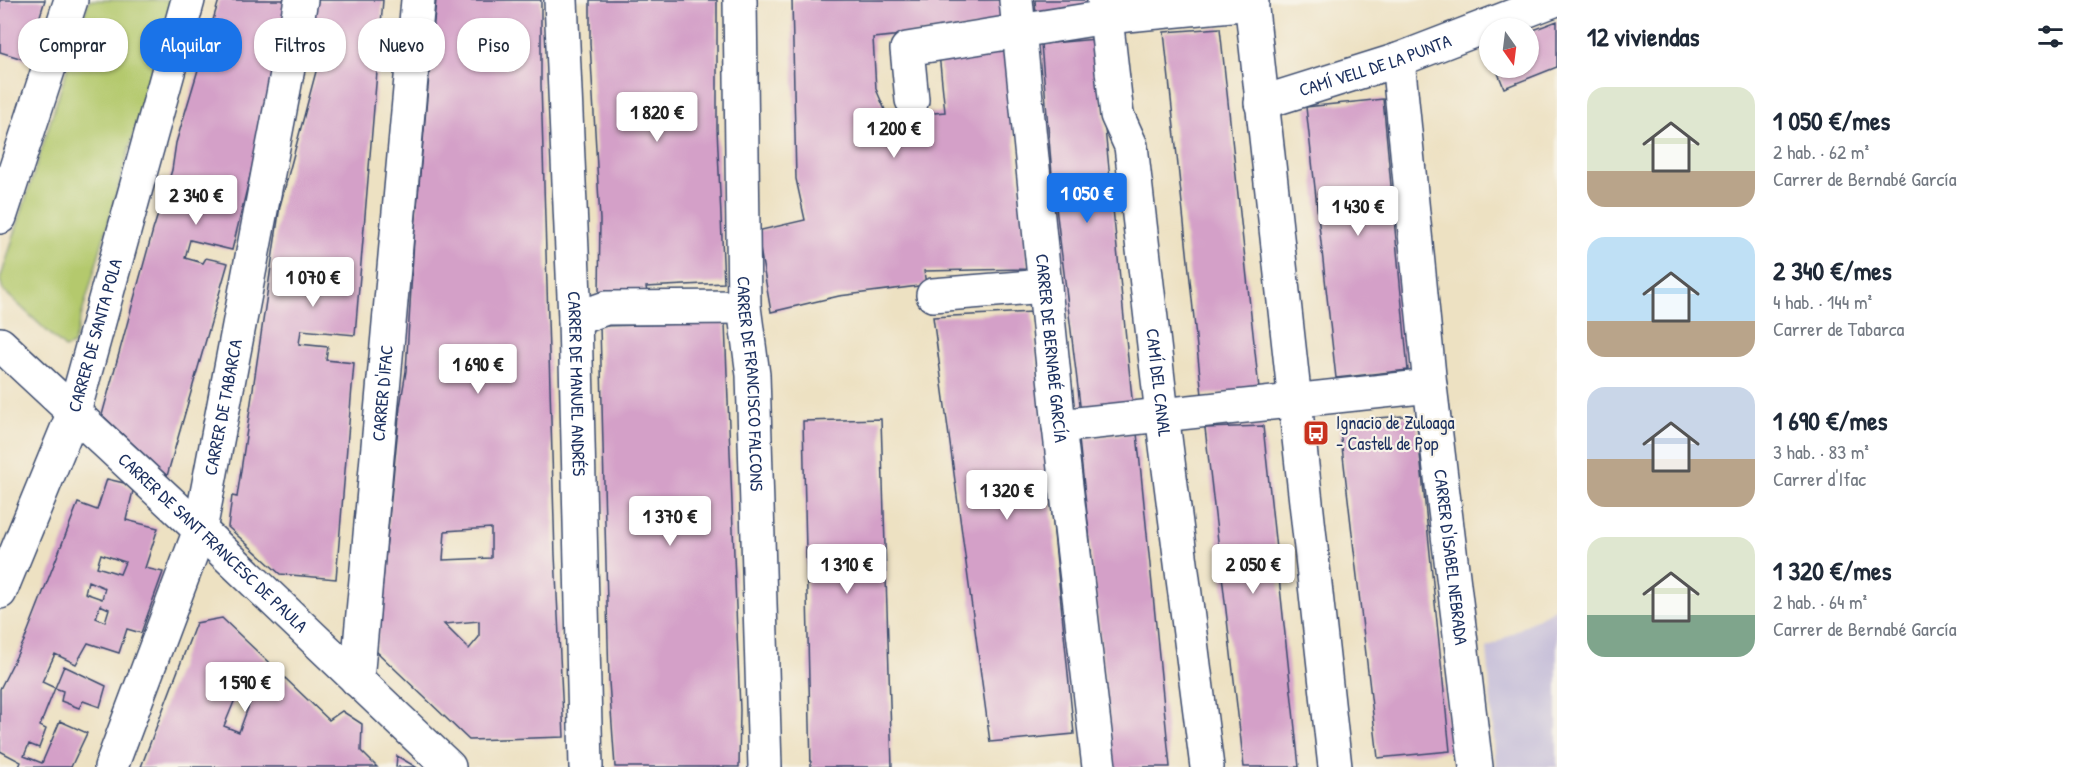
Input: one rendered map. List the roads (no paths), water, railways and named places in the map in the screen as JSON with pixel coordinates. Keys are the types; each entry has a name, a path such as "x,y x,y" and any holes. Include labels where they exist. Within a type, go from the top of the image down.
{"street":[{"path":"0,217 70,0"},
{"name":"CARRER DE SANTA POLA","path":"0,592 74,412 188,0"},
{"name":"CARRER DE TABARCA","path":"111,767 200,530 302,0"},
{"name":"CARRER D'IFAC","path":"357,680 418,0"},
{"name":"CARRER DE MANUEL ANDRÉS","path":"561,0 575,319 586,767"},
{"name":"CARRER DE FRANCISCO FALCONS","path":"740,0 744,307 753,375 765,767"},
{"name":"CAMÍ VELL DE LA PUNTA","path":"1261,103 1398,60 1554,0"},
{"path":"912,100 907,49 1017,15 1251,1 1335,767"},
{"name":"CAMÍ DEL CANAL","path":"1105,9 1118,115 1131,146 1207,767"},
{"name":"CARRER DE BERNABÉ GARCÍA","path":"1017,15 1059,426 1100,767"},
{"name":"CARRER D'ISABEL NEBRADA","path":"1398,60 1431,386 1476,767"},
{"path":"933,295 1045,286"},
{"path":"575,319 606,308 744,307"},
{"name":"CARRER DE SANT FRANCESC DE PAULA","path":"0,344 449,767"},
{"path":"1059,426 1431,386"}],"place":[{"name":"Ignacio de Zuloaga - Castell de Pop","path":"1316,433"}]}
